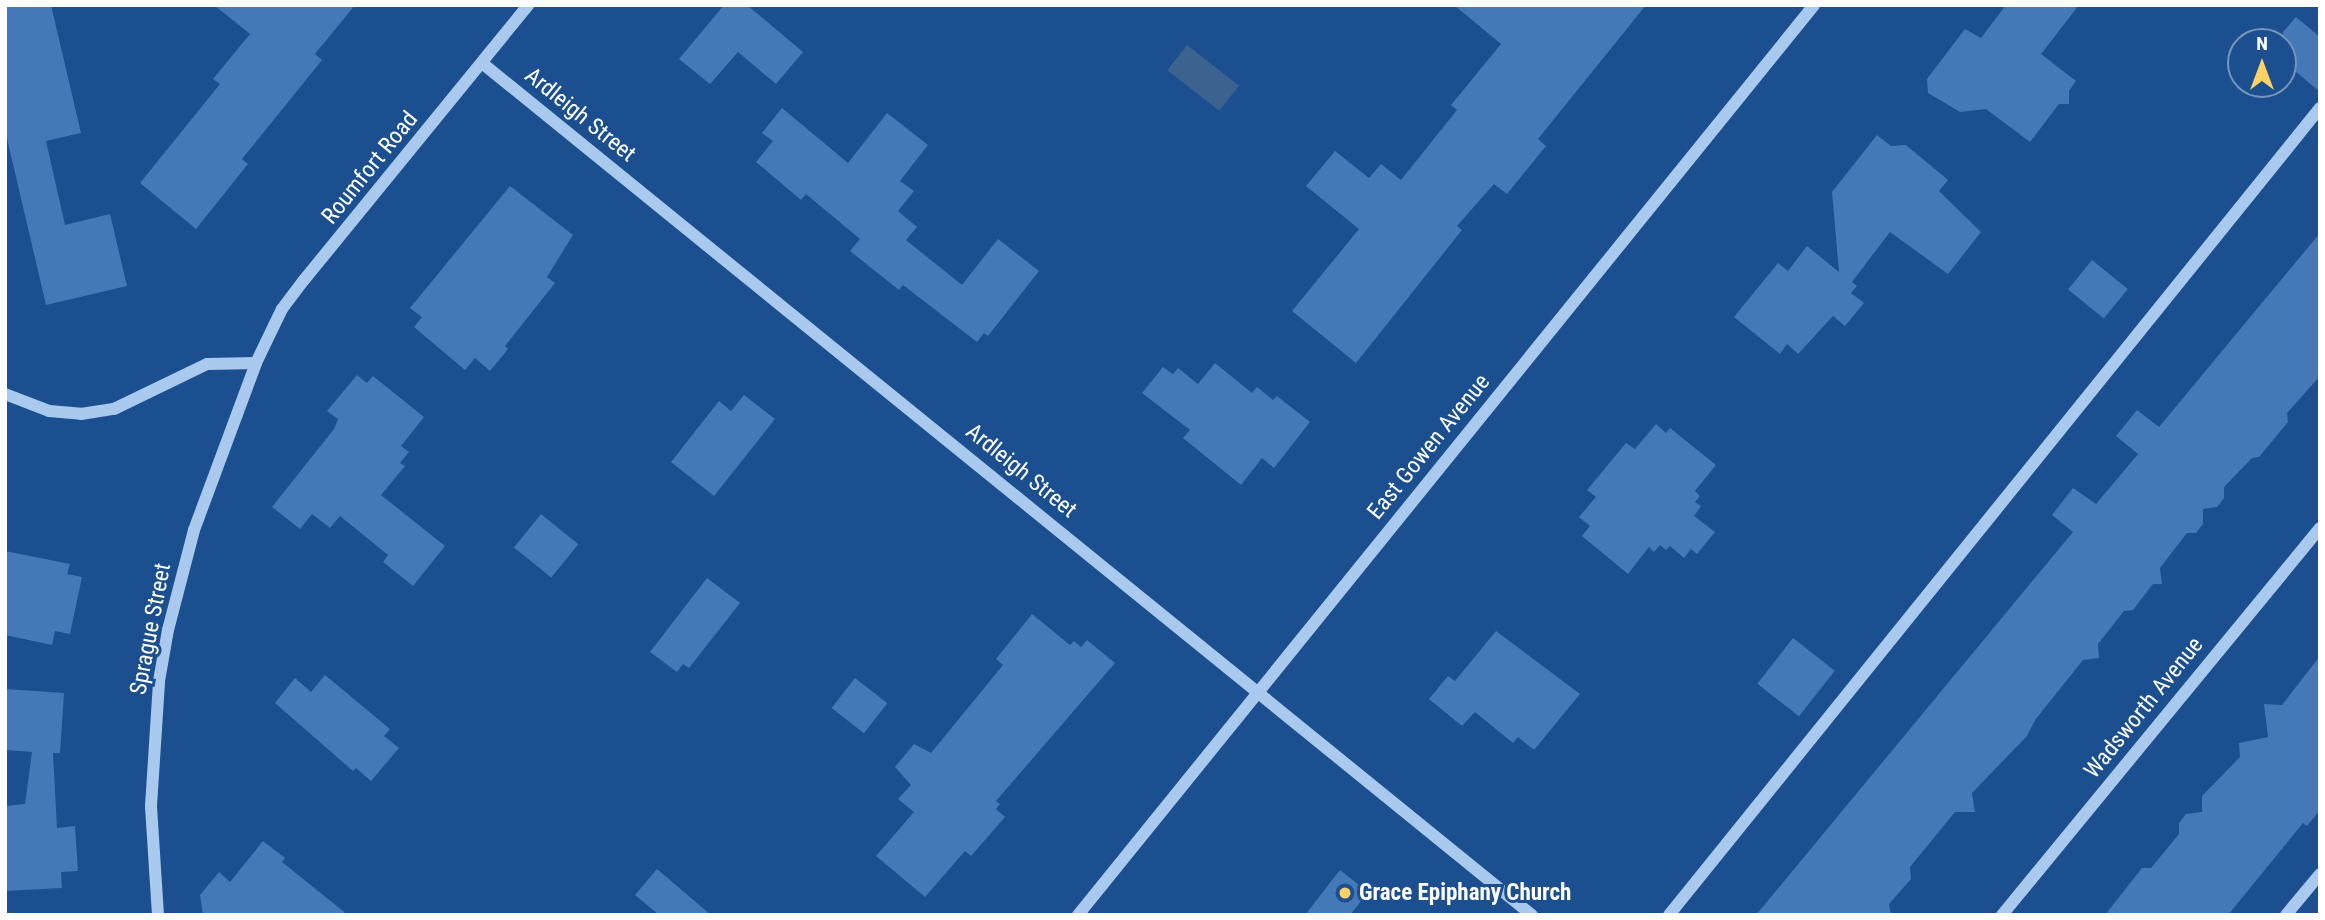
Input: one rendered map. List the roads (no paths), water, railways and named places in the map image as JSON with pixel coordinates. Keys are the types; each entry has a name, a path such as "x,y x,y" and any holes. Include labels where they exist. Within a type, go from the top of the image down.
{"street":[{"name":"Roumfort Road","path":"256,363 282,309 528,5"},
{"name":"East Gowen Avenue","path":"1078,915 1814,5"},
{"name":"Ardleigh Street","path":"482,63 1259,690 1532,915"},
{"path":"1669,915 2320,108"},
{"path":"5,394 49,411 81,414 114,409 207,364 256,363"},
{"name":"Sprague Street","path":"158,915 151,806 168,630 194,530 256,363"},
{"name":"Wadsworth Avenue","path":"2002,915 2320,528"},
{"path":"2286,915 2320,874"}],"water":[{"path":"1187,45 1239,86 1219,111 1167,70"}],"place":[{"name":"Grace Epiphany Church","path":"1345,893"}]}
